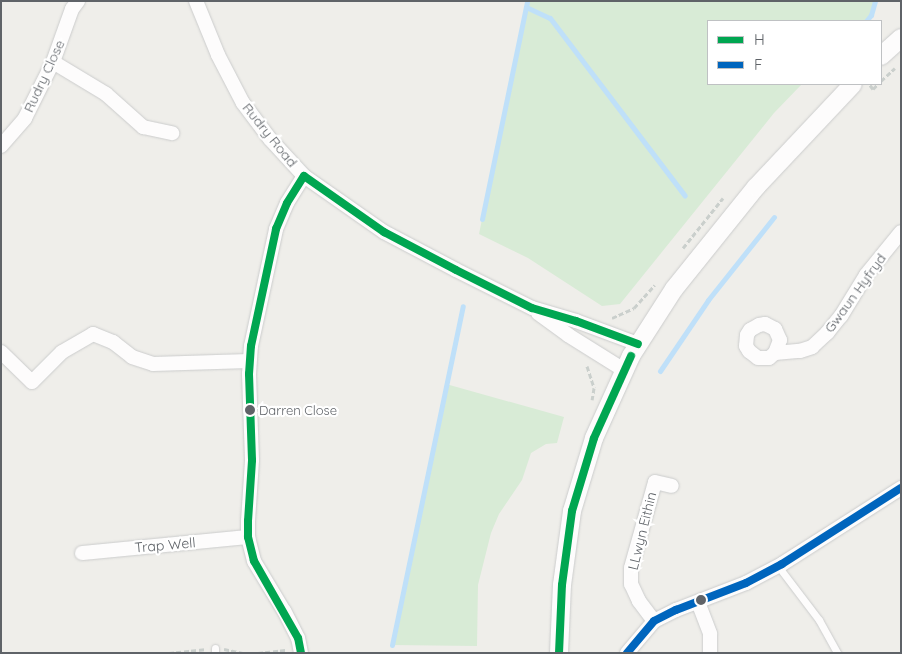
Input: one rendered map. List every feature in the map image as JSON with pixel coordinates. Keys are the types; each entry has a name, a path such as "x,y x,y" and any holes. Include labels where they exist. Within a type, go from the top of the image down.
{"street":[{"name":"Rudry Close","path":"1,146 25,118 53,62 72,9 78,1"},
{"name":"Rudry Road","path":"196,1 218,55 244,103 270,139 304,176 287,203 276,229 249,361 252,460 248,537"},
{"path":"882,55 901,38"},
{"path":"53,62 106,94 143,127 172,133"},
{"path":"559,653 562,584 572,511 594,438 624,370 638,344 674,289 756,187 851,85"},
{"path":"304,176 334,199 384,232 532,308 568,335 624,370"},
{"name":"Gwaun Hyfryd","path":"775,353 800,351 812,347 827,334 841,316 866,275 901,232"},
{"path":"532,308 576,321 638,344"},
{"path":"1,352 32,382 62,352 93,334 113,342 132,357 153,364 249,361"},
{"name":"LLwyn Eithin","path":"654,622 639,601 631,584 631,568 655,482 672,486"},
{"path":"627,653 654,622 746,583 778,566 900,490"},
{"path":"248,537 260,574 284,611 298,638 301,651"},
{"name":"Trap Well","path":"82,552 248,537"},
{"path":"698,602 710,634 710,653"}],"lane":[{"path":"778,566 820,620 837,653"}],"path":[{"path":"882,79 901,63"},
{"path":"258,653 301,651"}],"green space":[{"path":"527,1 875,1 871,15 867,20 707,20 707,85 801,85 774,113 620,304 602,306 528,258 479,234"},
{"path":"446,384 564,417 557,443 546,444 531,453 522,480 499,514 491,533 478,585 477,646 392,645"}],"waterway":[{"path":"482,219 527,1"},
{"path":"867,20 871,15 875,1"},
{"path":"526,7 550,18 685,196"},
{"path":"660,371 708,300 774,217"},
{"path":"392,645 463,306"}],"transit line":[{"name":"H","path":"301,653 298,638 254,561 248,537 248,521 252,460 249,374 251,346 276,229 287,203 304,176 384,232 456,270 532,308 576,321 638,344"},
{"name":"H","path":"559,653 562,585 572,511 594,438 631,356"},
{"name":"F","path":"627,653 654,621 676,610 746,583 782,564 901,488"}],"place":[{"name":"Darren Close","path":"250,410"}]}
